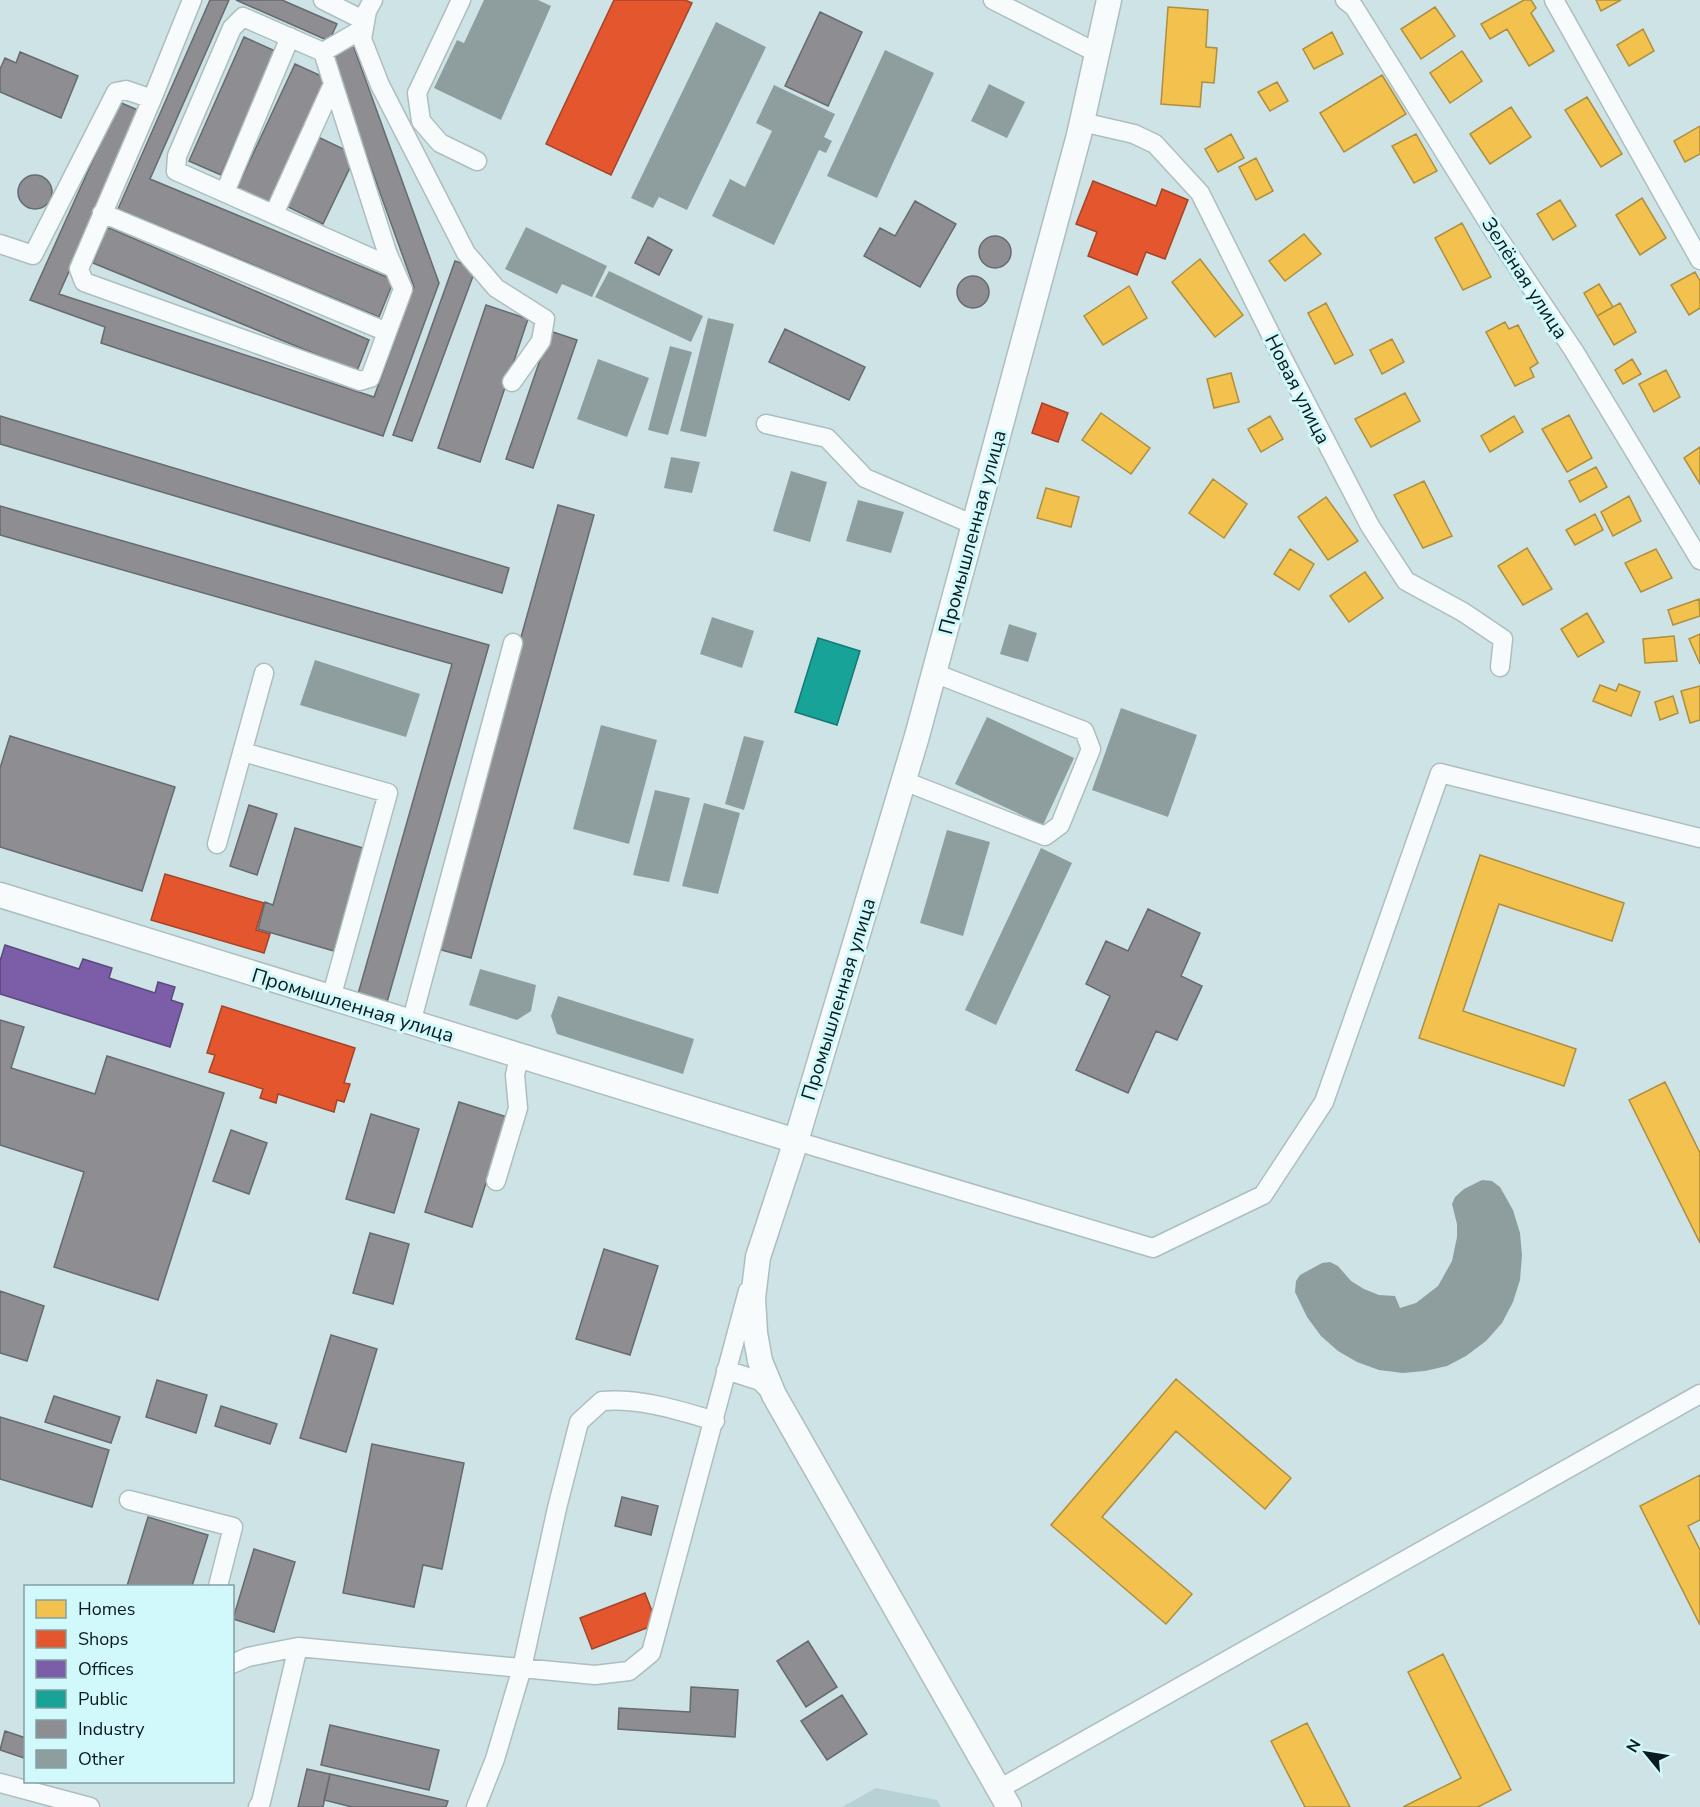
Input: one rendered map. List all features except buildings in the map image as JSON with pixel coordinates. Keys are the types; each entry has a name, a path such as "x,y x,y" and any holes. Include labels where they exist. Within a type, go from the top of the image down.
{"main road":[{"name":"Промышленная улица","path":"0,895 796,1142 934,673 1082,122 1109,0"},
{"path":"796,1142 758,1257 753,1298 755,1333 760,1361 774,1395 1004,1798"}],"street":[{"path":"192,0 79,268 84,282 360,381 370,378 403,289 394,268 323,52 243,17 232,28 177,156 176,171 394,268"},
{"path":"323,0 365,24"},
{"path":"372,0 367,11 362,39 380,86 466,253 496,288 545,319 541,341 512,382"},
{"path":"460,0 417,93 421,121 440,143 477,161"},
{"path":"993,0 1097,53"},
{"name":"Зелёная улица","path":"1345,0 1354,7 1504,247 1574,351 1700,560"},
{"path":"1554,0 1700,260"},
{"path":"323,52 365,24"},
{"path":"225,192 290,37"},
{"path":"274,214 333,84"},
{"path":"0,244 33,255 116,92 126,90 152,99"},
{"name":"Новая улица","path":"1082,122 1134,134 1155,144 1200,193 1299,391 1370,526 1407,581 1463,612 1503,639 1500,667"},
{"path":"102,213 387,332"},
{"path":"766,424 827,438 865,478 974,525"},
{"path":"411,1023 513,643"},
{"path":"904,781 1046,836 1060,825 1091,749 1084,731 934,673"},
{"path":"217,844 264,674"},
{"path":"243,752 388,793 331,998"},
{"path":"796,1142 1153,1248 1263,1195 1324,1102 1440,772 1700,838"},
{"path":"496,1181 518,1108 515,1075 519,1057"},
{"path":"234,1663 248,1657 298,1647 595,1675 629,1671 651,1653 758,1257"},
{"path":"726,1370 760,1381 774,1395"},
{"path":"1004,1798 1700,1394"},
{"path":"476,1807 495,1759 522,1668 557,1508 579,1422 602,1401 623,1399 668,1407 715,1421"},
{"path":"129,1500 233,1527 218,1585"},
{"path":"258,1807 298,1647"},
{"path":"0,1783 90,1807"}],"shaded area":[{"path":"876,1788 937,1800 941,1807 842,1807"}]}
